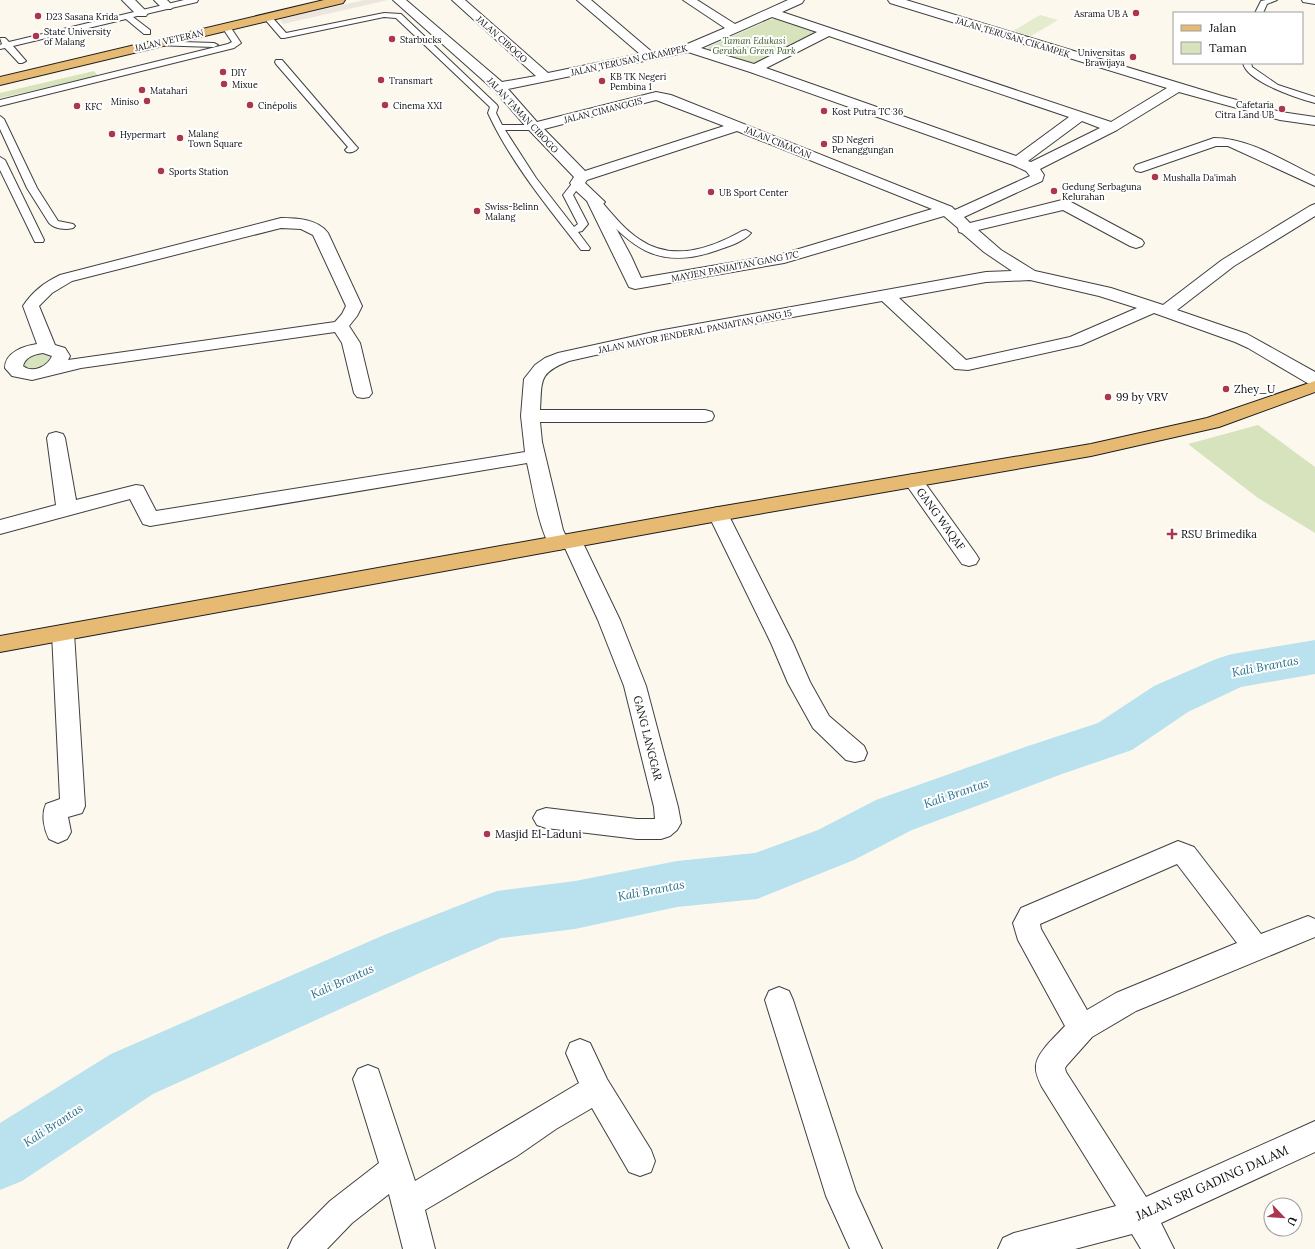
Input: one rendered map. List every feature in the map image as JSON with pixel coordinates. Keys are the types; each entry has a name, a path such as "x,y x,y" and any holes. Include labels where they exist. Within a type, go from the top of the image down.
{"main road":[{"name":"JALAN VETERAN","path":"0,81 150,38 226,27 339,0"},
{"name":"JALAN VETERAN","path":"132,36 150,38 162,29"},
{"path":"7,65 36,58"},
{"path":"0,644 718,514 1091,450 1212,423 1315,386"}],"street":[{"path":"128,0 142,12"},
{"name":"JALAN TAMAN CIBOGO","path":"399,0 499,87 580,180 579,186 596,201"},
{"name":"JALAN CIBOGO","path":"458,0 546,78"},
{"path":"583,0 650,56"},
{"path":"689,0 734,30"},
{"name":"JALAN TERUSAN CIKAMPEK","path":"499,87 688,48 734,30 795,0"},
{"name":"JALAN TERUSAN CIKAMPEK","path":"894,0 1178,88 1280,116 1315,121"},
{"path":"770,12 1112,127"},
{"path":"755,69 827,32"},
{"path":"688,48 755,69 1024,165 1037,175 1037,178 950,213 965,229 993,252 1030,275 1105,292 1159,309 1247,341 1315,380"},
{"path":"1024,165 1112,127 1178,88"},
{"name":"JALAN CIMANGGIS","path":"532,125 656,96 666,98 739,126"},
{"path":"1024,165 1080,116"},
{"name":"JALAN CIMACAN","path":"580,180 739,126 950,213"},
{"path":"1141,168 1214,142 1228,142 1239,145 1315,182"},
{"name":"MAYJEN PANJAITAN GANG 17C","path":"596,201 595,204 623,256 635,284 784,258 950,213"},
{"path":"965,229 1066,205 1136,244"},
{"path":"886,295 961,365 968,365 1075,341 1159,309 1228,263 1315,209"},
{"path":"0,374 21,362 33,350 51,352 81,363 340,326 349,316 354,306 320,232 312,227 298,223 281,223 66,278 39,294 31,306 51,352"},
{"name":"JALAN MAYOR JENDERAL PANJAITAN GANG 15","path":"565,542 553,530 532,442 530,416 533,379 541,369 551,362 564,356 658,336 986,277 1030,275"},
{"path":"340,326 351,343 363,393"},
{"path":"21,362 35,374 51,352"},
{"path":"0,370 21,362"},
{"path":"530,416 705,416"},
{"path":"56,438 67,509"},
{"path":"0,527 136,491 150,519 535,456"},
{"name":"GANG WAQAF","path":"913,480 970,559"},
{"path":"718,514 782,644 799,684 821,722 855,753"},
{"name":"GANG LANGGAR","path":"546,818 637,829 661,829 668,823 666,808 635,686 609,620 565,542"},
{"path":"58,832 55,811 73,806 63,633"},
{"path":"1082,1028 1028,932 1026,924 1030,916 1178,852 1185,855 1256,948"},
{"path":"1158,1249 1140,1216 1052,1077 1050,1065 1057,1055 1082,1028 1126,1002 1308,928"},
{"path":"779,1000 842,1196 866,1249"},
{"path":"580,1053 597,1089 640,1161"},
{"path":"368,1079 407,1204 419,1249"},
{"path":"407,1204 506,1146 546,1119 597,1089"},
{"name":"JALAN SRI GADING DALAM","path":"1014,1249 1140,1216 1315,1136"},
{"path":"304,1249 341,1212 396,1168"}],"lane":[{"path":"3,46 142,12 163,3 194,0"},
{"path":"1260,12 1264,3 1272,0"},
{"path":"1306,0 1315,2"},
{"path":"266,17 284,36 286,36 384,15 396,15 494,107 492,114 498,127 532,179 585,248"},
{"path":"127,16 150,38 215,46"},
{"path":"0,103 231,46 237,43 226,27"},
{"path":"0,38 3,46 22,62"},
{"path":"279,62 340,136 353,148 350,150"},
{"path":"1247,64 1248,68 1275,87 1315,100"},
{"path":"0,119 32,188 54,223 62,226 70,226"},
{"path":"498,127 532,125"},
{"path":"0,160 39,240"},
{"path":"571,230 578,229 583,224 568,195 580,180"},
{"path":"18,198 36,193"},
{"path":"596,201 619,227 636,242 655,251 672,254 694,255 727,244 746,233"}],"green space":[{"path":"1040,15 1058,20 1031,36 1013,31"},
{"name":"Taman Edukasi Gerabah Green Park","path":"775,19 813,29 815,32 814,34 756,63 708,50 708,47 769,20"},
{"path":"94,71 98,76 0,98 0,93"},
{"path":"36,354 49,355 51,359 36,369 28,369 24,367 23,362 28,357"},
{"path":"1258,425 1315,467 1315,533 1258,498 1188,444"}],"shaded area":[{"path":"364,0 388,0 283,24 280,19"}],"waterway":[{"name":"Kali Brantas","path":"0,1159 132,1074 404,953 497,915 575,905 677,884 757,876 836,845 894,815 1045,760 1115,737 1171,699 1232,671 1315,657"}],"place":[{"name":"Asrama UB A","path":"1136,13"},
{"name":"D23 Sasana Krida","path":"38,16"},
{"name":"State University of Malang","path":"36,36"},
{"name":"Starbucks","path":"392,39"},
{"name":"Universitas Brawijaya","path":"1133,57"},
{"name":"DIY","path":"223,72"},
{"name":"Transmart","path":"381,80"},
{"name":"KB TK Negeri Pembina 1","path":"602,81"},
{"name":"Mixue","path":"224,84"},
{"name":"Matahari","path":"142,90"},
{"name":"Miniso","path":"147,101"},
{"name":"Cinépolis","path":"250,105"},
{"name":"Cinema XXI","path":"385,105"},
{"name":"KFC","path":"77,106"},
{"name":"Cafetaria Citra Land UB","path":"1282,109"},
{"name":"Kost Putra TC 36","path":"824,111"},
{"name":"Hypermart","path":"112,134"},
{"name":"Malang Town Square","path":"180,138"},
{"name":"SD Negeri Penanggungan","path":"824,144"},
{"name":"Sports Station","path":"161,171"},
{"name":"Mushalla Da'imah","path":"1155,177"},
{"name":"Gedung Serbaguna Kelurahan","path":"1054,191"},
{"name":"UB Sport Center","path":"711,192"},
{"name":"Swiss-Belinn Malang","path":"477,211"},
{"name":"Zhey_U","path":"1226,389"},
{"name":"99 by VRV","path":"1108,397"},
{"name":"RSU Brimedika","path":"1172,534"},
{"name":"Masjid El-Laduni","path":"487,834"}]}
